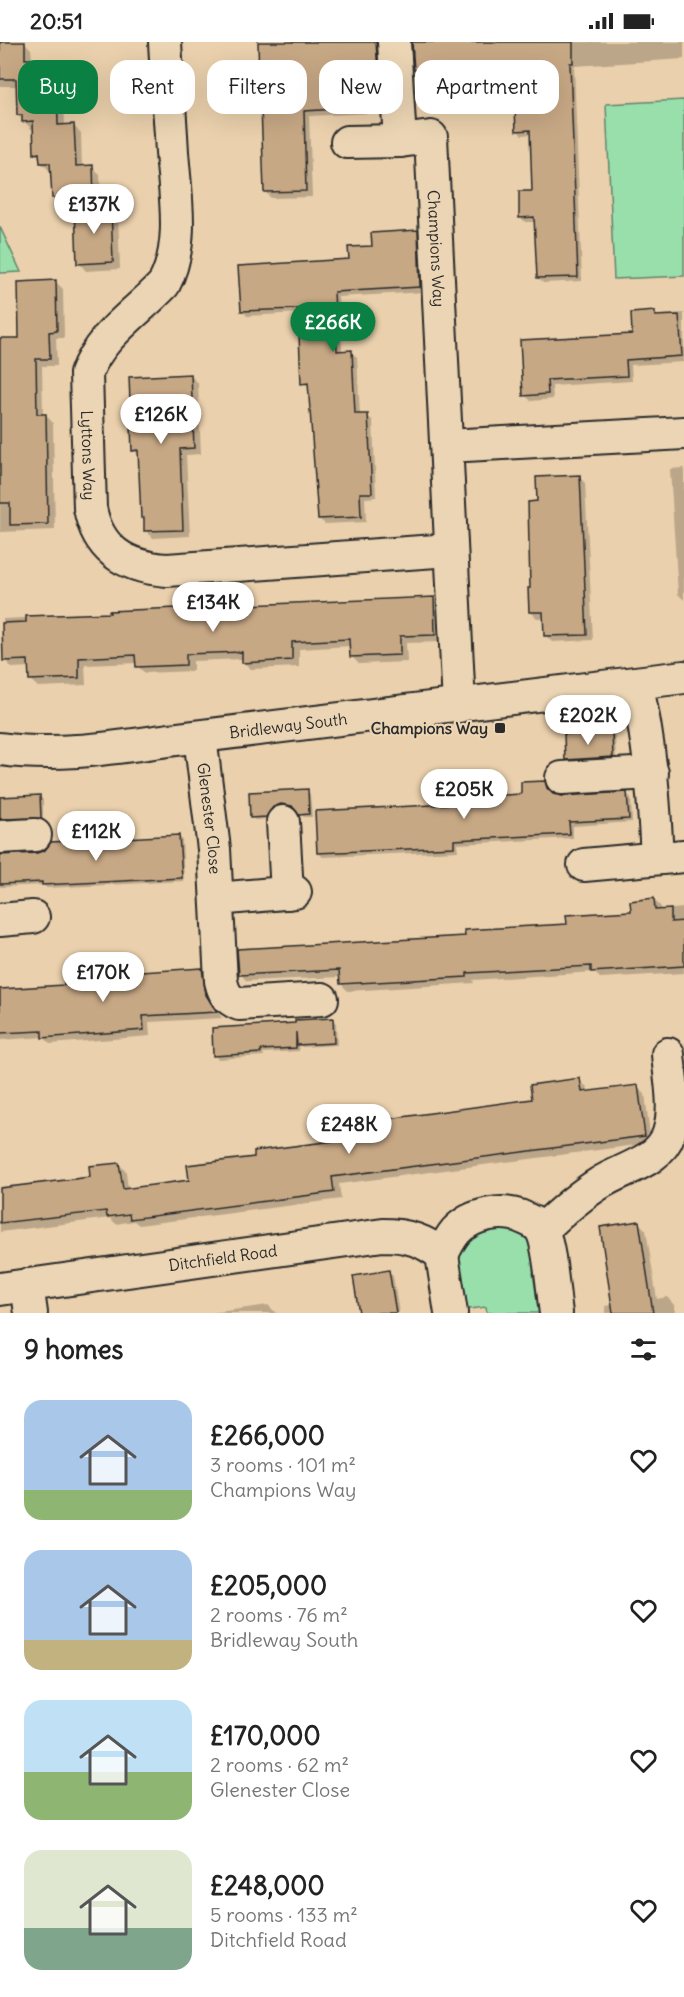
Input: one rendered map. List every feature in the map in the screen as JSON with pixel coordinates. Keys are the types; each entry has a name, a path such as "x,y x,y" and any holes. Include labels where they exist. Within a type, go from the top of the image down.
{"street":[{"name":"Lyttons Way","path":"165,42 177,218 175,254 164,284 99,348 90,361 86,374 90,508 93,524 98,534 113,552 123,558 149,569 167,570 450,550"},
{"path":"394,42 400,141"},
{"name":"Champions Way","path":"347,142 400,141 431,137 459,706"},
{"path":"447,446 684,432"},
{"name":"Bridleway South","path":"0,749 41,753 87,752 684,678"},
{"path":"584,865 670,857 636,684"},
{"name":"Glenester Close","path":"200,737 212,831 221,981 224,993 229,1000 239,1004 322,999"},
{"path":"562,778 652,773"},
{"path":"217,900 291,892 283,822"},
{"path":"0,837 35,835"},
{"path":"0,920 33,917"},
{"path":"542,1230 583,1194 636,1166 663,1145 672,1122 673,1103 668,1054"},
{"path":"452,1313 442,1255 449,1240 472,1219 503,1213 520,1216 542,1230 556,1313"},
{"name":"Ditchfield Road","path":"20,1296 384,1235 400,1235 415,1239 430,1245 442,1255"}],"green space":[{"path":"684,100 684,276 614,279 606,104"},
{"path":"0,227 21,272 0,273"},
{"path":"499,1227 525,1236 536,1249 538,1269 533,1273 539,1313 487,1313 486,1307 461,1310 458,1257 464,1245 469,1241"}],"building":[{"path":"0,42 25,42 25,59 39,60 18,60 18,114 58,114 58,125 74,124 76,166 93,165 94,202 59,204 59,198 52,198 50,163 40,163 39,153 34,154 33,121 22,122 22,115 17,115 16,79 0,79"},
{"path":"258,42 376,42 377,60 319,60 319,110 307,111 307,60 258,60"},
{"path":"412,42 573,42 573,63 570,63 578,277 537,278 534,217 519,218 519,191 532,191 530,130 516,131 515,114 559,114 559,60 415,60 414,70"},
{"path":"261,114 304,114 306,191 264,192"},
{"path":"111,206 113,262 77,264 75,208"},
{"path":"418,230 420,287 334,292 337,351 352,350 355,414 368,414 372,493 360,493 361,517 318,519 308,383 301,384 298,309 241,311 238,266 349,259 348,247 372,246 371,233"},
{"path":"56,280 57,331 49,332 50,359 36,359 37,414 46,414 48,524 10,525 10,503 0,503 0,338 19,338 18,282"},
{"path":"655,311 655,316 679,315 682,356 626,360 627,376 547,380 548,394 523,396 520,340 632,334 631,313"},
{"path":"191,374 194,448 180,449 183,530 144,531 144,518 141,518 138,450 132,451 129,377"},
{"path":"580,475 587,635 544,636 543,612 529,612 528,502 537,501 536,477"},
{"path":"434,597 435,635 400,636 400,655 350,657 349,639 292,642 292,660 242,663 242,652 186,654 186,665 136,667 135,655 79,658 79,678 29,680 28,660 3,661 2,623 26,622 26,616"},
{"path":"612,732 613,757 565,760 564,734"},
{"path":"545,781 547,788 553,794 562,796 627,792 629,819 569,822 570,834 454,840 454,847 317,853 315,811 452,804 452,798 521,794 521,782"},
{"path":"308,789 309,814 299,815 292,806 281,804 273,807 266,817 250,818 249,792"},
{"path":"40,795 41,818 0,819 0,797"},
{"path":"179,835 182,878 42,885 42,882 0,884 0,855 37,853 45,850 51,842"},
{"path":"654,898 655,910 671,909 671,922 684,921 684,966 591,972 591,966 467,973 467,977 340,984 339,970 239,975 237,949 465,936 464,930 567,924 566,915 631,911 630,901"},
{"path":"202,968 206,995 217,1012 143,1016 144,1030 42,1038 42,1031 0,1033 0,989 64,985 64,977"},
{"path":"333,1018 334,1043 297,1045 296,1032 296,1048 213,1056 212,1028 295,1023 295,1020"},
{"path":"580,1078 582,1092 638,1085 645,1136 332,1177 334,1192 130,1219 129,1214 107,1217 106,1211 0,1223 0,1188 90,1177 89,1166 119,1163 123,1189 189,1180 187,1165 254,1157 254,1151 333,1141 331,1127 532,1099 530,1085"},
{"path":"639,1221 653,1313 613,1313 600,1227"},
{"path":"389,1270 396,1313 359,1313 353,1276"}],"place":[{"name":"Champions Way","path":"500,728"}]}
